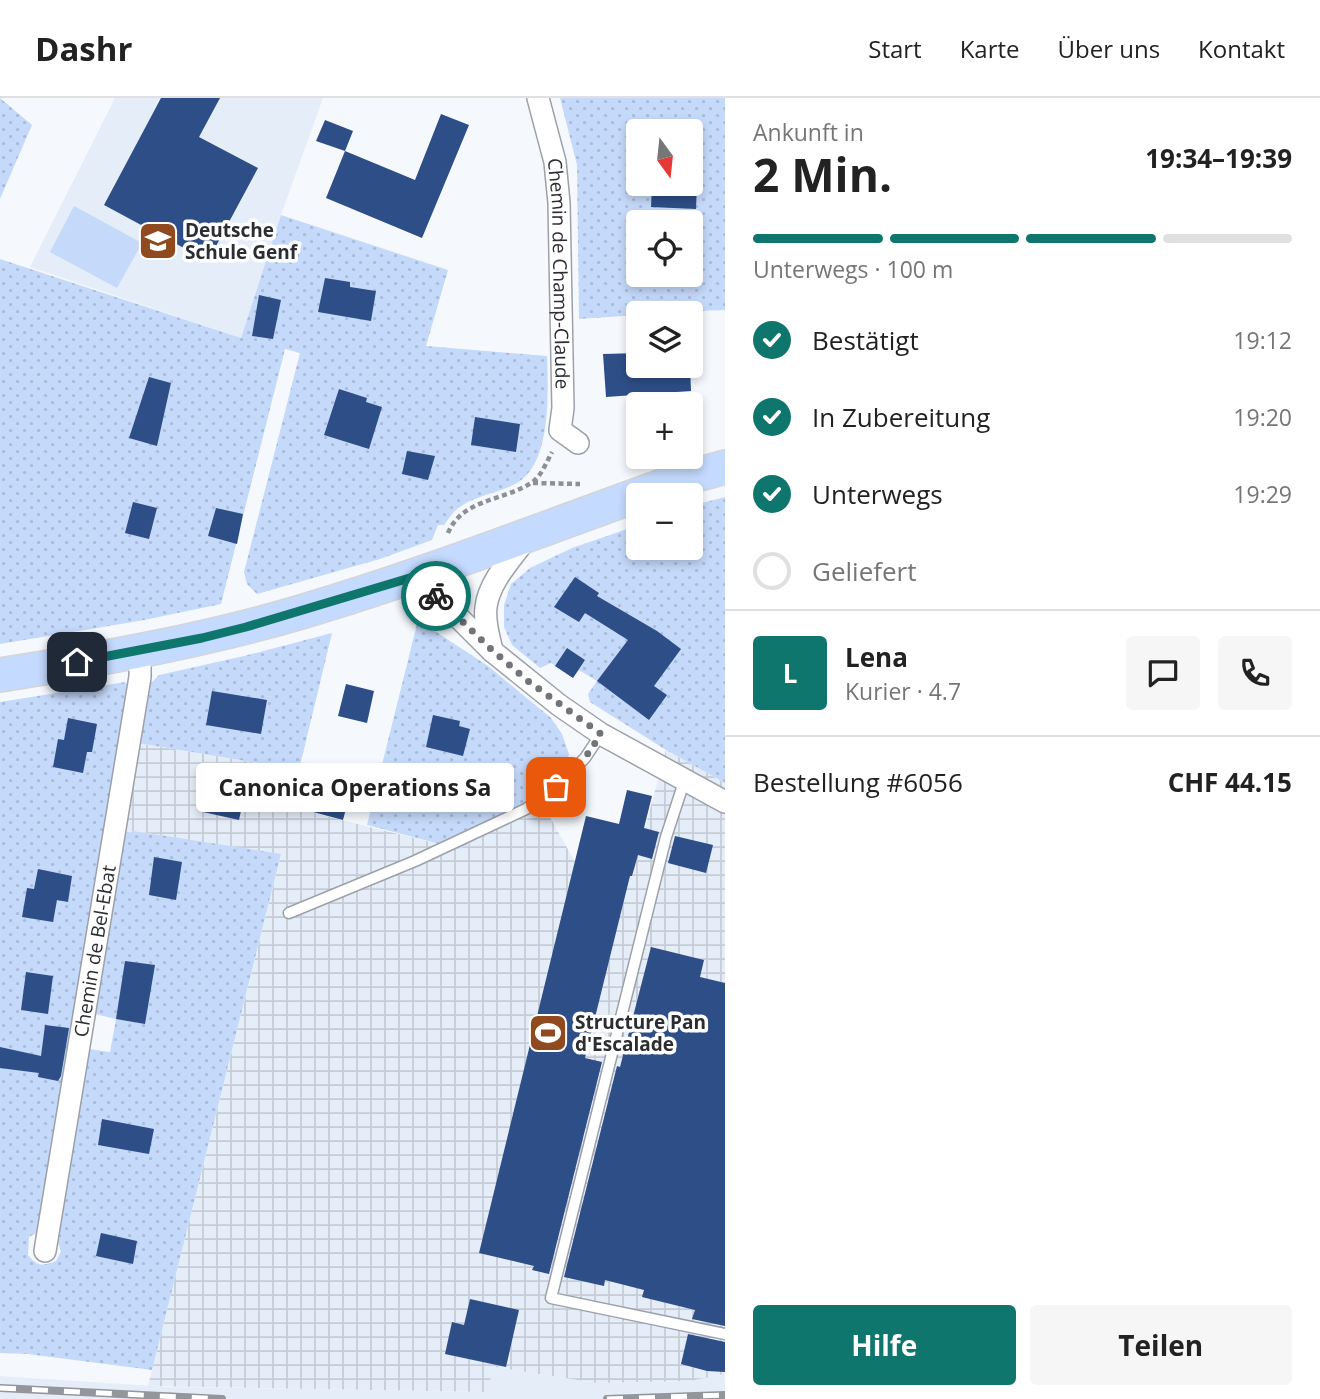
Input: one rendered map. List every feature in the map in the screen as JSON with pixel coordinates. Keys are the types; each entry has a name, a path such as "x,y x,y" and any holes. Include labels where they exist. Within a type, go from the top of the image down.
{"main road":[{"path":"0,675 140,651 246,627 413,577 682,479 725,467"}],"street":[{"name":"Chemin de Champ-Claude","path":"538,98 555,162 559,203 563,408 560,430"},
{"path":"560,430 578,443"},
{"path":"492,650 486,625 486,606 501,573 528,536"},
{"path":"413,577 528,681 601,734 725,802"},
{"name":"Chemin de Bel-Ebat","path":"45,1251 140,677 140,651"}],"lane":[{"path":"289,913 415,861 526,809 556,787 585,758 601,734"},
{"path":"685,779 666,837 551,1298 725,1334"}],"path":[{"path":"532,483 541,473 560,430"},
{"path":"465,512 485,501 532,483 589,485"}],"shaded area":[{"path":"0,98 32,125 0,199"},
{"name":"Deutsche Schule Genf","path":"115,98 323,98 241,338 30,267"},
{"path":"560,98 725,98 725,310 703,311 703,301 626,301 626,316 579,319 577,165"},
{"path":"74,206 142,243 117,288 50,252"},
{"path":"281,215 448,270 426,346 547,356 546,425 537,460 517,483 457,509 444,525 438,525 432,540 380,559 257,594 247,584 244,572 300,353 285,349 221,604 139,621 0,644 0,259 241,338"},
{"path":"725,497 725,783 590,702 588,694 597,681 579,670 573,678 551,663 540,668 512,645 504,627 504,605 511,584 530,568 572,548 626,529 626,560 703,560 703,503"},
{"path":"418,620 488,666 551,718 562,734 569,754 562,780 542,803 459,849 367,825"},
{"path":"332,633 299,770 138,743 148,686 159,675"},
{"path":"125,682 131,689 40,1231 29,1237 28,1255 35,1262 44,1264 56,1261 61,1251 56,1238 89,1049 110,1052 116,1019 95,1014 125,834 134,831 281,854 152,1370 28,1354 0,1353 0,702"},
{"path":"138,743 299,770 293,808 459,849 542,803 575,862 632,876 666,750 725,783 725,1374 690,1381 597,1383 494,1367 487,1392 148,1386 281,855 135,831 125,834"},
{"path":"494,1367 597,1383 690,1381 725,1374 725,1399 0,1399 0,1376 169,1387 486,1392"}],"building":[{"name":"Deutsche Schule Genf","path":"161,98 220,98 199,137 258,168 208,261 104,205"},
{"path":"441,114 469,125 422,238 326,198 345,151 415,180"},
{"path":"325,120 353,131 345,151 316,141"},
{"path":"651,196 697,196 696,209 651,207"},
{"path":"325,278 350,282 350,287 376,291 371,321 318,312"},
{"path":"259,295 281,300 273,339 252,336"},
{"path":"626,353 626,378 690,378 691,391 626,392 626,396 606,397 603,354"},
{"path":"149,377 171,383 157,446 129,438"},
{"path":"339,389 367,398 366,402 382,407 369,449 324,435"},
{"path":"475,417 520,424 516,452 471,445"},
{"path":"407,451 435,456 428,480 402,474"},
{"path":"133,502 157,508 149,539 125,533"},
{"path":"216,508 243,514 237,544 208,536"},
{"path":"575,577 599,593 597,596 657,631 681,649 654,686 667,695 649,720 597,681 628,640 585,613 579,622 554,607"},
{"path":"567,648 585,660 573,678 555,666"},
{"path":"346,684 374,691 367,723 338,716"},
{"path":"212,691 267,700 261,734 206,725"},
{"path":"433,715 460,721 459,726 470,729 463,756 426,747"},
{"path":"68,718 97,724 92,752 87,752 83,773 53,767 58,739 64,740"},
{"path":"323,776 353,782 343,820 313,812"},
{"path":"209,781 246,788 239,820 203,812"},
{"path":"627,790 652,796 644,828 659,832 652,859 638,855 630,876 585,1058 602,1062 549,1274 532,1270 534,1266 479,1253 586,816 619,824"},
{"path":"675,836 713,845 706,873 668,863"},
{"path":"154,857 182,862 176,900 149,895"},
{"path":"38,869 72,876 68,902 57,900 53,922 22,917 27,888 34,889"},
{"path":"651,947 704,960 700,977 725,983 725,1326 692,1319 695,1310 642,1297 644,1290 605,1280 604,1286 564,1277 617,1066 620,1067"},
{"path":"125,961 155,965 145,1024 116,1019"},
{"path":"26,972 53,976 48,1014 21,1010"},
{"path":"45,1025 69,1028 58,1081 38,1077 39,1073 0,1068 0,1047 41,1056"},
{"path":"102,1119 154,1129 149,1154 98,1145"},
{"path":"101,1233 137,1241 133,1264 96,1256"},
{"path":"470,1299 519,1310 506,1367 445,1354 452,1322 464,1325"},
{"path":"688,1334 725,1342 725,1372 707,1371 681,1364"}],"railway":[{"path":"0,1388 222,1399"},
{"path":"607,1399 725,1395"}],"way so far":[{"path":"436,596 528,681 601,734 585,758 556,787"}],"place":[{"name":"Deutsche Schule Genf","path":"158,241"},
{"name":"Canonica Operations Sa","path":"556,787"},
{"name":"Structure Pan d'Escalade","path":"548,1033"}],"route":[{"path":"77,662 246,627 413,577 436,596"}]}
